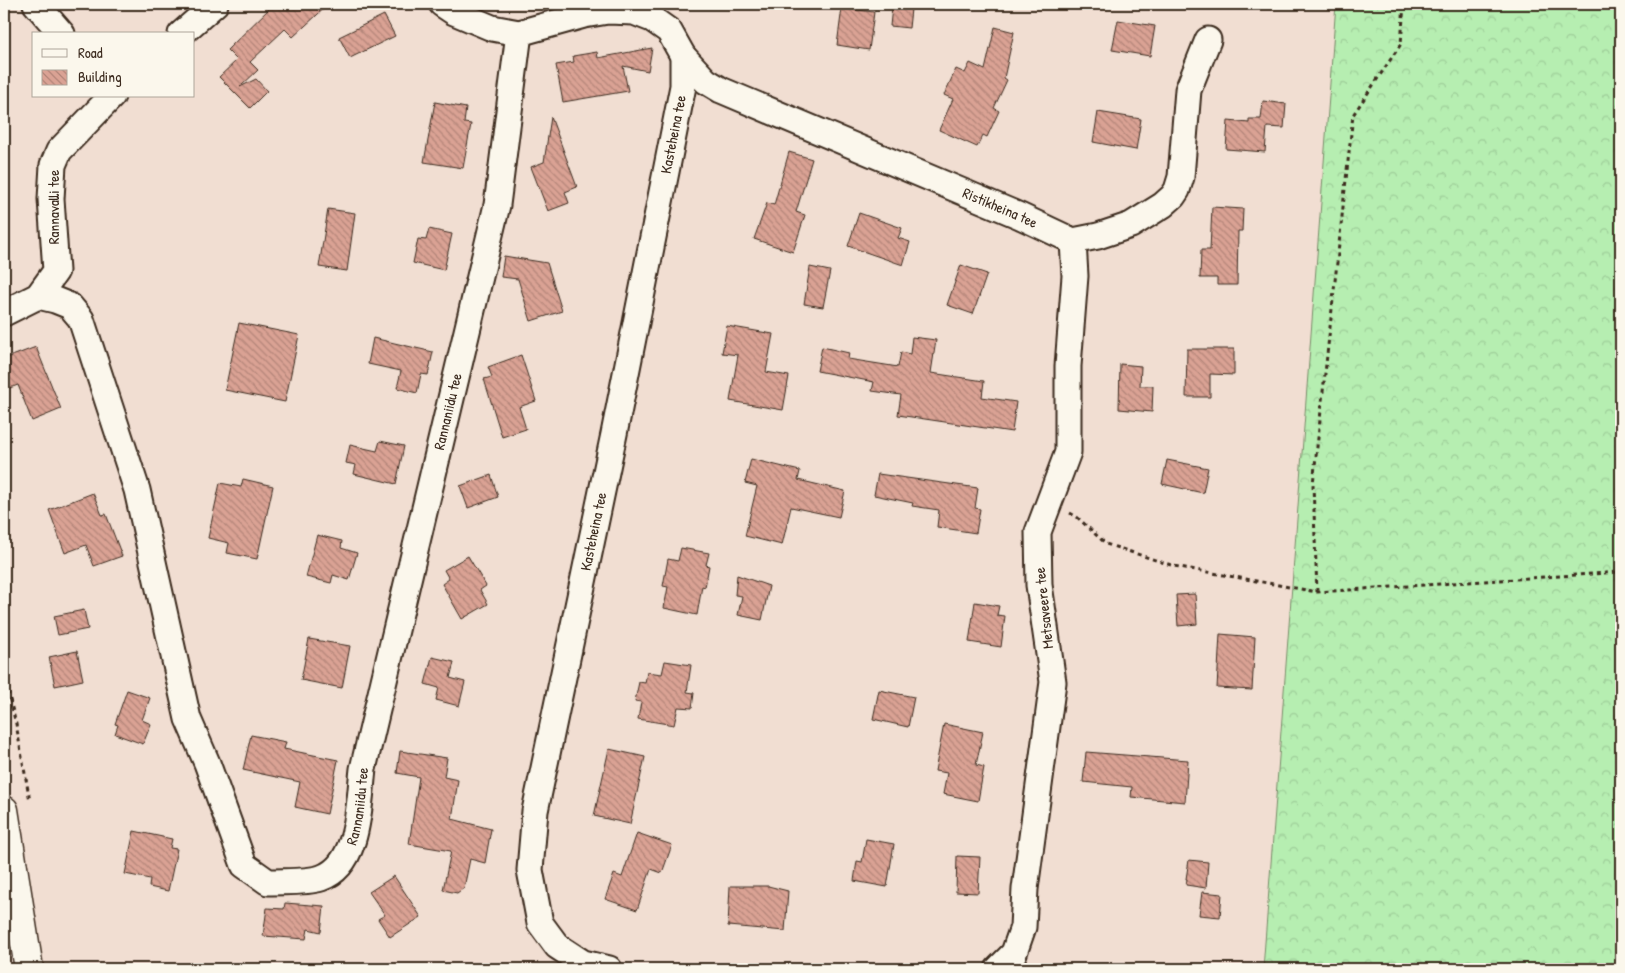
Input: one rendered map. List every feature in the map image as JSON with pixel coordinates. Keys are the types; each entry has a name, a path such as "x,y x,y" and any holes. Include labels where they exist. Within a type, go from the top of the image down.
{"street":[{"path":"36,4 60,32"},
{"path":"183,32 214,4"},
{"path":"442,4 454,12 492,28 519,33 584,15 608,11 634,12 652,19 669,31 683,56"},
{"name":"Rannaniidu tee","path":"38,296 56,300 70,306 81,318 137,490 188,720 207,763 244,865 268,882 321,878 338,868 356,830 363,769 497,205 519,33"},
{"path":"1073,242 1131,225 1163,205 1177,190 1181,176 1188,90 1208,40"},
{"name":"Ristikheina tee","path":"683,56 706,81 721,90 1020,216 1073,242"},
{"name":"Kasteheina tee","path":"609,969 583,963 557,946 540,923 530,870 535,811 614,434 683,86 683,56"},
{"name":"Rannavalli tee","path":"4,313 38,296 56,272 51,199 53,165 59,151 110,98"},
{"name":"Metsaveere tee","path":"998,969 1014,953 1023,927 1025,890 1053,682 1040,585 1038,532 1068,452 1068,366 1075,276 1073,242"},
{"path":"5,825 29,969"}],"path":[{"path":"1317,592 1313,484 1353,115 1401,44 1404,4"},
{"path":"1049,504 1077,517 1106,544 1174,566 1317,592 1621,572"}],"green space":[{"path":"1336,4 1621,4 1621,969 1263,969"}],"building":[{"path":"274,4 329,4 293,37 285,29 250,62 258,70 240,87 256,79 267,91 250,108 219,77 237,60 227,50"},
{"path":"892,7 911,9 909,28 890,26"},
{"path":"842,8 874,12 869,50 837,45"},
{"path":"384,15 395,36 350,58 339,37"},
{"path":"1118,20 1155,26 1150,56 1112,50"},
{"path":"995,27 1014,32 1004,78 1007,80 994,108 999,111 987,137 983,135 977,147 939,130 953,99 944,95 956,69 965,73 970,63 985,70"},
{"path":"652,48 648,71 623,66 628,91 563,102 556,65 574,62 573,56 597,52 598,58"},
{"path":"1263,101 1286,104 1284,128 1267,127 1265,152 1226,149 1228,121 1249,123 1249,119 1261,119"},
{"path":"435,102 466,108 464,123 471,124 463,168 424,162"},
{"path":"1098,112 1141,119 1136,150 1093,142"},
{"path":"551,117 577,187 565,192 569,203 548,211 531,167 544,162"},
{"path":"789,152 812,159 796,212 805,215 793,252 754,239 767,203 774,205"},
{"path":"1212,207 1243,209 1242,231 1238,231 1237,285 1217,285 1217,278 1200,278 1201,250 1210,250"},
{"path":"328,209 355,213 347,271 319,267"},
{"path":"859,213 902,228 898,238 910,242 903,265 848,246"},
{"path":"429,229 452,234 444,270 413,263 418,239 426,240"},
{"path":"504,256 547,263 562,311 531,321 518,279 501,277"},
{"path":"961,265 987,274 973,314 947,305"},
{"path":"810,267 830,271 823,307 804,304"},
{"path":"239,323 299,335 285,402 225,390"},
{"path":"727,326 773,334 766,372 789,376 783,410 730,401 738,355 722,353"},
{"path":"912,337 936,340 931,373 984,381 982,397 1016,402 1012,432 898,415 901,395 872,391 874,382 817,371 822,347 849,353 848,359 898,367 901,352 910,354"},
{"path":"373,338 433,352 428,375 421,374 417,393 397,388 401,371 368,364"},
{"path":"36,347 61,409 32,421 18,385 4,390 4,359"},
{"path":"1187,349 1234,349 1234,375 1210,374 1210,397 1186,397"},
{"path":"521,355 536,401 519,407 526,429 502,437 484,379 492,377 488,367"},
{"path":"1120,364 1141,366 1140,386 1153,386 1152,412 1119,409"},
{"path":"380,441 404,446 396,484 354,474 356,465 346,463 350,445 377,451"},
{"path":"751,459 800,471 798,480 845,491 839,517 791,507 782,545 745,536 757,486 745,483"},
{"path":"1167,460 1208,468 1203,493 1162,484"},
{"path":"878,474 978,488 975,508 980,509 976,533 937,527 939,510 912,506 913,503 874,495"},
{"path":"491,475 498,497 468,508 460,486"},
{"path":"243,479 273,486 257,559 227,553 229,543 208,538 220,483 241,487"},
{"path":"93,493 102,515 106,514 122,556 94,566 86,545 65,553 49,510"},
{"path":"317,535 342,541 341,548 357,553 349,580 333,575 331,583 306,577"},
{"path":"681,548 709,553 706,565 709,566 705,587 702,586 697,615 664,608 668,587 663,586 668,559 678,561"},
{"path":"468,556 486,586 480,590 488,604 462,619 442,584 449,579 444,570"},
{"path":"737,575 769,586 762,620 738,615 742,596 735,595"},
{"path":"1195,594 1197,624 1178,626 1176,595"},
{"path":"975,602 999,606 997,615 1005,616 1001,647 969,642"},
{"path":"84,610 88,629 58,635 54,616"},
{"path":"1220,634 1255,637 1252,690 1217,688"},
{"path":"309,639 350,646 342,688 301,680"},
{"path":"77,651 83,680 55,686 49,657"},
{"path":"432,657 454,662 450,678 465,682 459,706 436,700 439,688 425,684"},
{"path":"665,661 691,665 687,692 694,693 692,708 678,707 674,725 638,719 641,702 635,701 639,682 645,683 647,672 662,674"},
{"path":"127,690 150,698 142,720 151,724 143,744 115,734 118,725 115,724"},
{"path":"879,690 914,697 908,727 873,719"},
{"path":"944,724 983,732 976,765 984,767 978,801 943,794 947,773 935,771"},
{"path":"251,735 286,742 284,749 338,760 327,814 295,807 300,782 243,770"},
{"path":"609,749 645,757 630,824 594,816"},
{"path":"400,751 447,758 444,777 458,780 452,819 491,829 485,863 470,859 464,888 457,893 443,890 451,851 409,844 419,777 397,773"},
{"path":"1086,752 1188,760 1185,802 1131,797 1132,787 1083,782"},
{"path":"134,831 172,839 170,848 177,849 168,891 149,887 150,879 125,874"},
{"path":"637,833 672,845 662,873 651,869 637,910 605,899 614,874 622,877"},
{"path":"866,839 894,844 887,887 854,881 857,861 862,862"},
{"path":"957,856 980,857 978,893 956,892"},
{"path":"1189,860 1208,862 1206,888 1186,885"},
{"path":"394,876 421,917 390,937 378,919 385,915 369,892"},
{"path":"730,886 768,886 788,891 785,931 728,926"},
{"path":"1202,892 1222,894 1220,917 1199,915"},
{"path":"285,903 324,906 321,932 308,929 306,939 263,936 267,908 284,909"}]}
